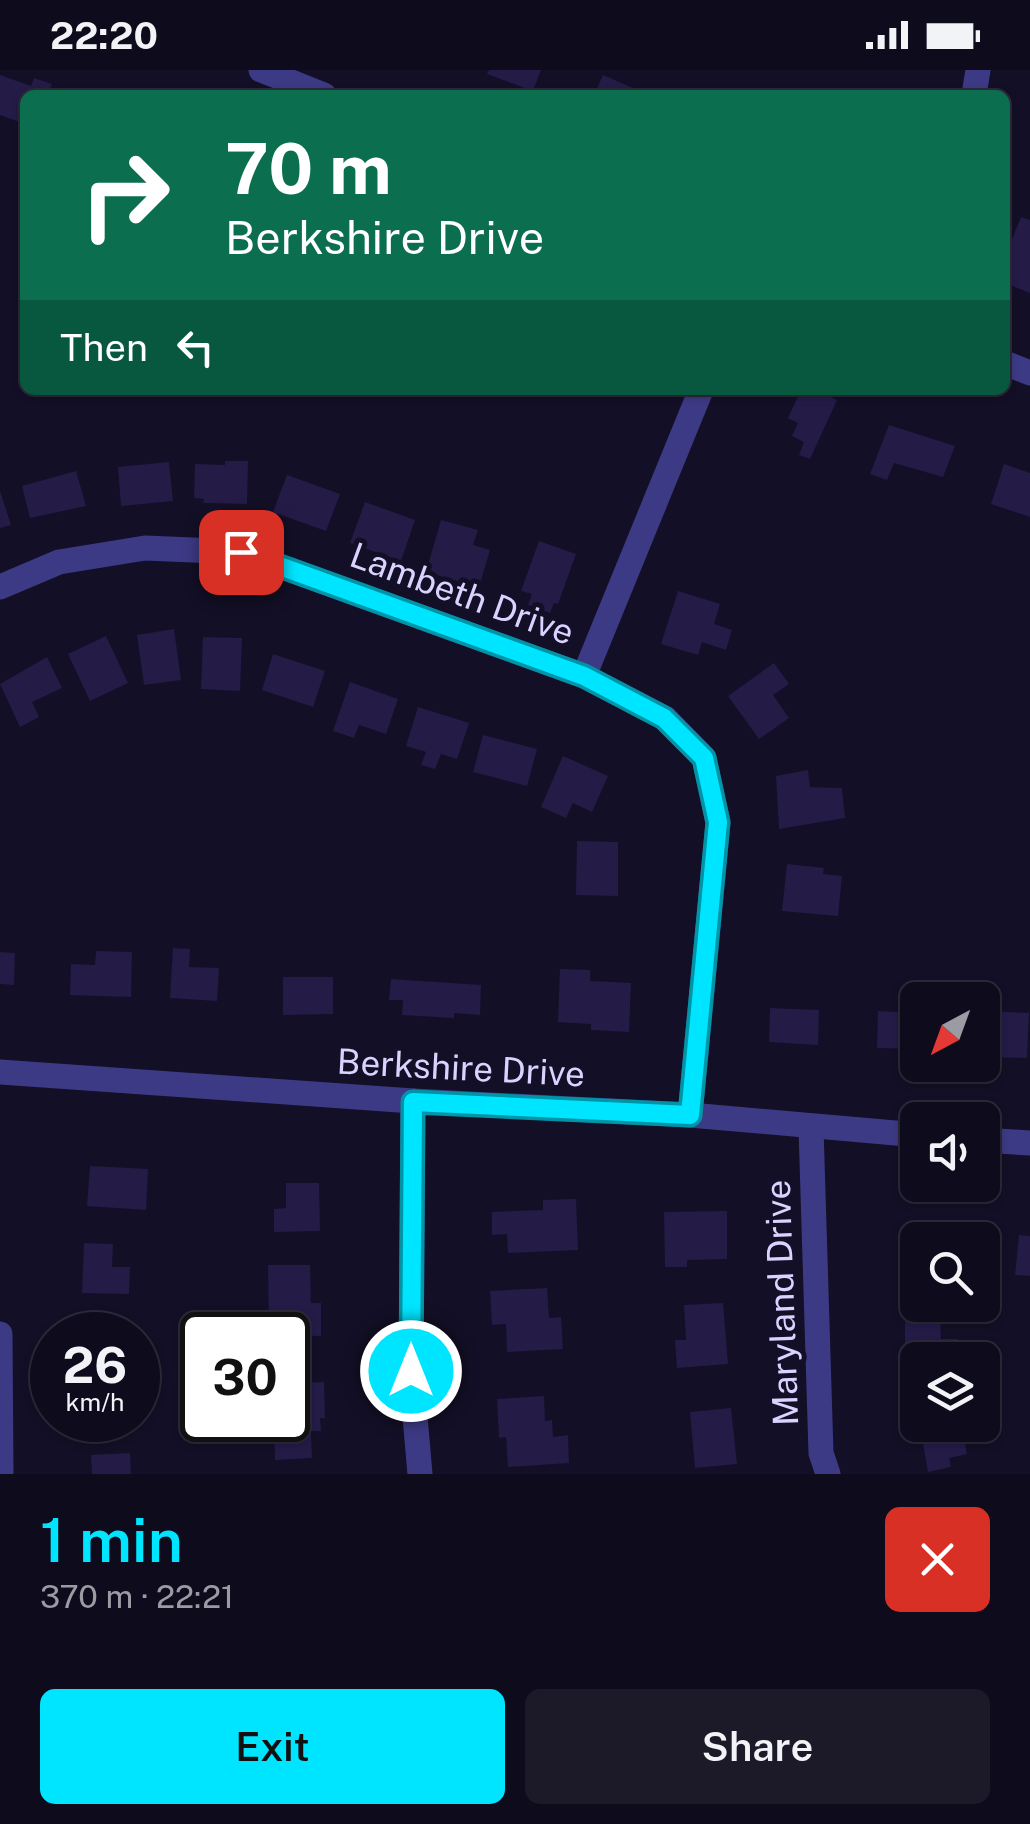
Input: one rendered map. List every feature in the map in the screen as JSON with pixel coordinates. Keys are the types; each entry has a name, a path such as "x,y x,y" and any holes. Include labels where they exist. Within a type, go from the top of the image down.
{"street":[{"path":"261,70 311,90"},
{"path":"584,676 700,395"},
{"name":"Lambeth Drive","path":"0,587 59,562 145,548 241,552 584,676 664,718 704,758 718,822 690,1115"},
{"name":"Berkshire Drive","path":"0,1072 413,1102 690,1115 900,1134"},
{"path":"413,1102 411,1371 420,1474"},
{"name":"Maryland Drive","path":"811,1128 822,1452 828,1474"},
{"path":"1000,1141 1030,1143"},
{"path":"0,1334 1,1474"}],"building":[{"path":"489,70 541,70 533,90 487,74"},
{"path":"0,75 31,86 34,78 52,84 50,90 20,90 20,122 0,115"},
{"path":"603,75 638,90 596,90"},
{"path":"1021,217 1030,220 1030,293 1010,285 1010,244"},
{"path":"799,395 826,395 837,400 810,459 799,455 804,442 792,436 798,423 788,418"},
{"path":"889,425 955,446 943,477 894,463 887,480 870,474"},
{"path":"225,461 248,461 247,504 203,503 204,499 194,498 195,464 225,465"},
{"path":"169,462 173,501 121,506 118,467"},
{"path":"1004,464 1030,473 1030,517 991,504"},
{"path":"76,471 86,506 30,518 22,486"},
{"path":"287,475 340,494 326,531 273,512"},
{"path":"0,491 11,525 0,528"},
{"path":"365,502 415,520 401,561 350,543"},
{"path":"441,520 478,530 473,545 490,550 479,587 426,572"},
{"path":"539,541 576,554 558,604 554,603 550,613 528,605 532,594 521,591"},
{"path":"678,591 720,604 714,624 732,630 726,650 702,642 698,655 661,644"},
{"path":"174,629 181,680 144,685 137,635"},
{"path":"106,636 128,683 90,701 68,654"},
{"path":"203,637 242,638 240,691 201,689"},
{"path":"273,654 325,671 313,707 262,690"},
{"path":"47,657 62,688 32,702 39,717 20,727 0,684"},
{"path":"774,663 789,684 773,695 789,718 759,739 728,696"},
{"path":"350,682 398,699 386,734 359,725 354,738 333,731"},
{"path":"418,707 469,723 457,759 441,754 435,769 421,765 426,752 406,746"},
{"path":"483,735 537,749 527,786 473,772"},
{"path":"563,756 608,776 592,812 573,803 566,818 541,807"},
{"path":"808,770 810,787 842,788 845,818 779,829 776,776"},
{"path":"577,841 618,842 618,896 576,895"},
{"path":"787,864 824,868 823,874 842,876 838,916 782,911"},
{"path":"173,948 190,949 189,967 219,968 217,1001 170,998"},
{"path":"96,951 132,952 131,997 70,995 71,964 95,965"},
{"path":"0,952 15,953 14,985 0,984"},
{"path":"560,969 590,970 590,981 631,983 629,1032 591,1030 591,1024 558,1022"},
{"path":"283,977 333,977 333,1014 283,1015"},
{"path":"391,979 481,985 480,1015 402,1015 403,1000 389,1000"},
{"path":"770,1008 819,1010 818,1045 769,1042"},
{"path":"878,1011 900,1012 900,1049 877,1048"},
{"path":"1000,1012 1029,1013 1027,1058 1000,1057"},
{"path":"90,1166 148,1169 146,1210 87,1206"},
{"path":"286,1183 319,1183 320,1231 274,1232 274,1209 286,1208"},
{"path":"576,1199 578,1250 508,1253 507,1234 492,1235 492,1212 543,1210 543,1200"},
{"path":"727,1211 727,1259 687,1260 687,1267 665,1267 664,1212"},
{"path":"1019,1235 1030,1236 1030,1276 1015,1275"},
{"path":"84,1243 113,1244 112,1267 130,1267 129,1294 82,1293"},
{"path":"268,1265 310,1265 311,1303 321,1303 321,1336 310,1336 310,1312 269,1312"},
{"path":"547,1288 549,1318 561,1317 563,1349 507,1352 506,1324 492,1325 490,1291"},
{"path":"723,1303 728,1364 677,1368 675,1340 686,1340 684,1305"},
{"path":"905,1322 940,1322 941,1339 958,1339 958,1342 905,1342"},
{"path":"310,1382 324,1382 325,1418 320,1418 321,1431 311,1431 312,1458 275,1460 275,1442 310,1442"},
{"path":"544,1396 545,1421 552,1420 553,1437 568,1435 569,1463 508,1467 506,1437 499,1438 497,1399"},
{"path":"731,1408 737,1464 695,1468 690,1412"},
{"path":"923,1442 965,1442 967,1454 949,1458 951,1467 928,1472"},
{"path":"130,1453 131,1474 92,1474 91,1455"}],"route":[{"path":"241,552 584,676 664,718 704,758 718,822 690,1115 413,1102 411,1371"}]}
